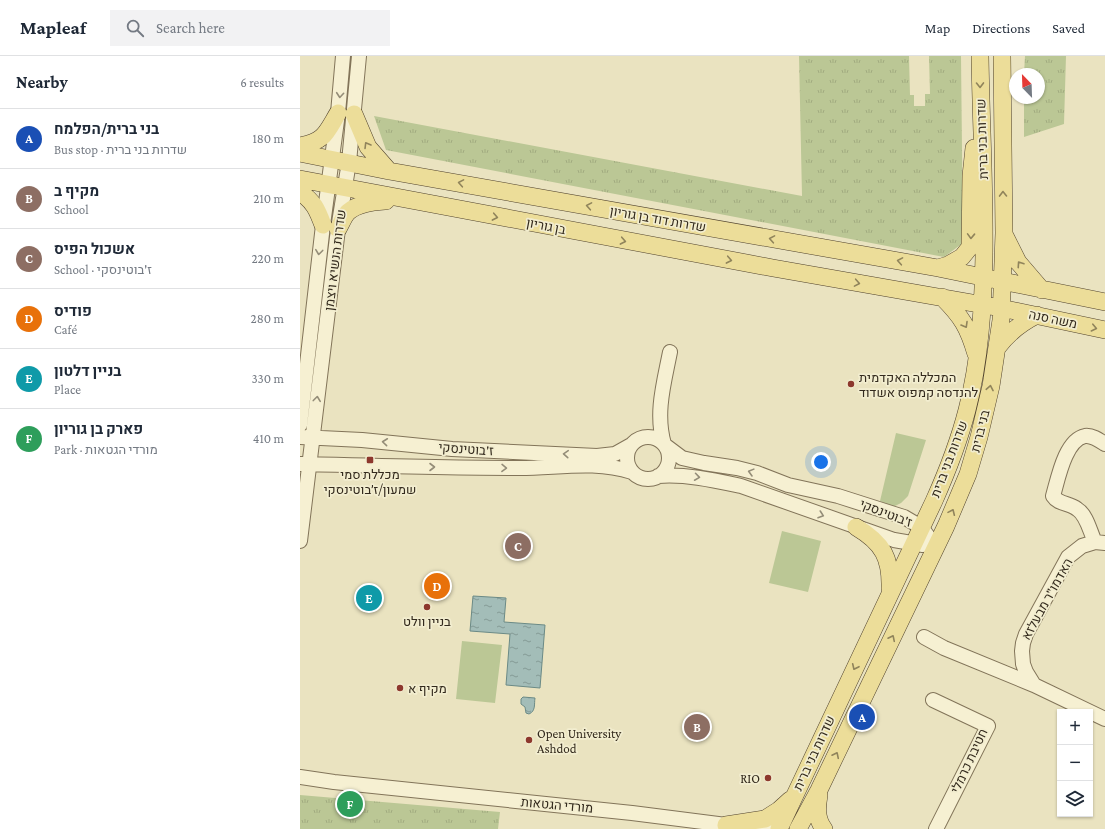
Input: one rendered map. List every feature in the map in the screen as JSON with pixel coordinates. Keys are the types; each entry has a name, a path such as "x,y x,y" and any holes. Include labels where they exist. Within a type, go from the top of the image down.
{"main road":[{"name":"שדרות בני ברית","path":"779,829 940,486 960,434 969,403 981,331 984,277 984,181 980,56"},
{"path":"1001,308 1004,233 1002,56"},
{"path":"300,146 318,141 325,136 346,114 368,147 389,171"},
{"path":"938,268 948,265 962,257 970,247 973,154 981,114"},
{"path":"300,153 332,159"},
{"name":"שדרות דוד בן גוריון","path":"332,159 389,171 1003,280"},
{"path":"300,179 402,199"},
{"path":"300,192 316,207 330,227 358,206 370,202 402,199"},
{"name":"בן גוריון","path":"402,199 691,253 942,297"},
{"path":"1004,233 1018,262 1042,290"},
{"name":"משה סנה","path":"1003,280 1042,290 1105,302"},
{"path":"942,297 983,304"},
{"path":"942,297 966,325 977,359"},
{"name":"משה סנה","path":"983,304 1105,330"},
{"name":"בני ברית","path":"936,547 968,474 986,408 997,349 1001,308"},
{"path":"997,349 1003,340 1016,327 1038,315"},
{"path":"856,527 870,535 878,543 886,558 890,574 890,594"},
{"name":"שדרות בני ברית","path":"798,829 819,790 936,547"},
{"path":"819,790 818,818 824,829"},
{"path":"730,827 764,819 779,810 795,795"}],"street":[{"name":"שדרות הנשיא ויצמן","path":"300,425 330,227 345,188 349,162 343,56"},
{"name":"שדרות הנשיא ויצמן","path":"300,541 306,437 330,227 328,185 332,159 346,114 359,56"},
{"path":"660,405 660,428 669,456 668,465 663,473 658,476 650,479 644,479 632,472 626,459 628,450 655,418 660,405 670,352"},
{"name":"האדמו\"ר מבעלזא","path":"1034,685 1023,664 1022,651 1026,634 1068,557 1082,546 1100,542 1078,509 1056,500 1053,496 1067,452 1075,442 1085,436 1096,438 1105,444"},
{"name":"ז'בוטינסקי","path":"306,437 362,440 452,449 597,456 615,454 636,441"},
{"path":"636,441 654,437 665,445"},
{"name":"ז'בוטינסקי","path":"665,445 682,458 757,473 788,485 838,496 904,517 921,527 936,547"},
{"name":"ז'בוטינסקי","path":"305,464 523,468 590,465 610,466 632,472"},
{"name":"ז'בוטינסקי","path":"658,476 691,476 741,486 894,540 936,547"},
{"path":"924,637 944,648 1034,685 1105,719"},
{"name":"חטיבת כרמלי","path":"933,700 988,726 936,829"},
{"name":"מורדי הגטאות","path":"300,776 334,782 632,813 730,827 779,829"},
{"name":"מורדי הגטאות","path":"300,784 334,782"}],"green space":[{"path":"799,56 909,56 910,95 914,95 914,106 925,106 925,94 930,94 929,56 961,56 963,243 944,257 386,150 374,116 802,196"},
{"path":"1025,56 1066,56 1064,124 1024,137 1024,104 1045,104 1045,68 1024,68"},
{"path":"896,433 926,440 908,496 901,503 893,507 880,501"},
{"path":"782,531 821,541 808,592 769,583"},
{"path":"462,641 502,645 495,703 456,699"},
{"path":"300,795 500,812 498,829 300,829"}],"water":[{"path":"473,596 506,598 504,622 545,625 540,688 506,685 510,634 470,631"},
{"path":"523,697 535,698 534,709 529,714 526,713 525,707 521,704 521,699"}],"place":[{"name":"המכללה האקדמית להנדסה קמפוס אשדוד","path":"851,384"},
{"name":"מכללת סמי שמעון/ז׳בוטינסקי","path":"370,460"},
{"name":"אשכול הפיס","path":"518,546"},
{"name":"פודיס","path":"437,586"},
{"name":"בניין דלטון","path":"369,598"},
{"name":"בניין וולט","path":"427,607"},
{"name":"מקיף א","path":"400,688"},
{"name":"בני ברית/הפלמח","path":"862,717"},
{"name":"מקיף ב","path":"697,727"},
{"name":"Open University Ashdod","path":"529,740"},
{"name":"RIO","path":"768,778"},
{"name":"פארק בן גוריון","path":"350,804"}]}
